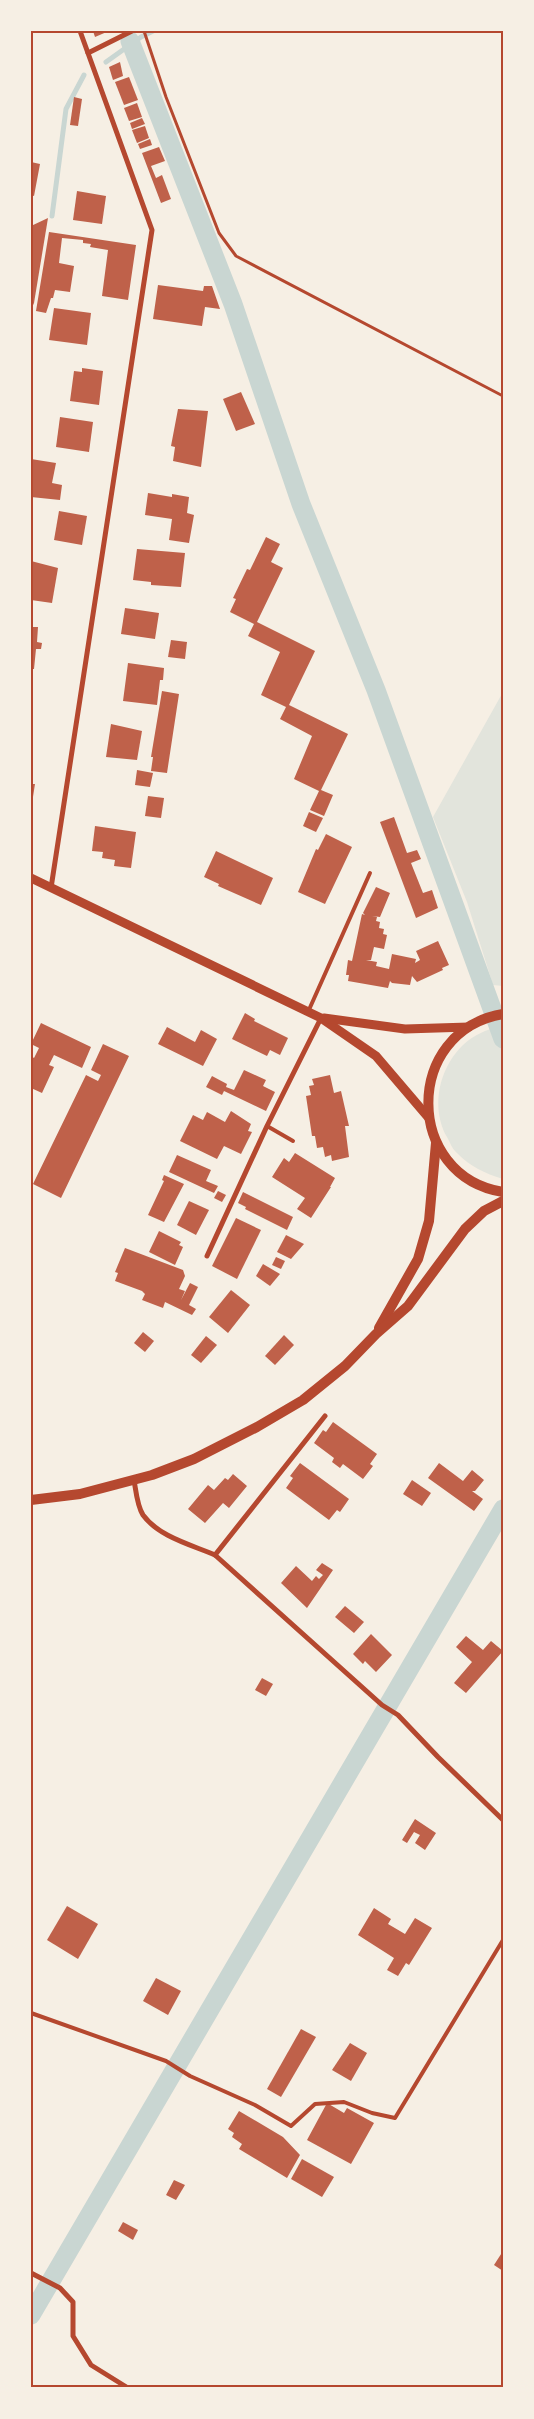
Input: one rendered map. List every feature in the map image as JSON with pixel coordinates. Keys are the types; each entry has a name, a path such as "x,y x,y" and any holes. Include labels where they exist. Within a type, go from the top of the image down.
{"main road":[{"path":"502,1013 484,1018 453,1040 440,1056 431,1075 427,1096 428,1117 436,1143 450,1164 469,1180 491,1190 503,1192"},
{"path":"376,1334 418,1259 429,1221 436,1143"},
{"path":"31,1500 80,1494 134,1480 194,1460 296,1404 345,1366 376,1334 408,1306 465,1229 484,1211 503,1201"}],"street":[{"path":"51,888 152,230 80,31"},
{"path":"88,53 132,31"},
{"path":"31,878 321,1018 376,1056 428,1117"},
{"path":"321,1018 405,1029 469,1027"},
{"path":"207,1256 267,1126 321,1018"},
{"path":"216,1554 325,1416"},
{"path":"134,1480 142,1513 155,1527 186,1544 216,1554 382,1705 398,1714 438,1757 503,1820"},
{"path":"34,2274 60,2288 73,2302 72,2336 91,2365 128,2388"}],"lane":[{"path":"308,1012 370,872"},
{"path":"267,1126 293,1140"},
{"path":"31,2013 166,2061 190,2076 255,2105 291,2126 316,2104 344,2102 372,2113 395,2118 503,1940"}],"path":[{"path":"144,31 166,97 219,233 236,256 503,396"}],"shaded area":[{"path":"503,692 503,986 493,985 467,902 433,817"},
{"path":"503,1027 503,1179 478,1169 455,1151 440,1120 438,1102 441,1084 447,1067 457,1052 469,1040 485,1031"}],"building":[{"path":"93,31 109,31 95,37"},
{"path":"120,62 123,76 113,80 109,67"},
{"path":"129,77 138,100 124,105 115,82"},
{"path":"74,97 82,99 78,126 70,125"},
{"path":"137,103 142,117 129,121 124,108"},
{"path":"142,118 145,124 132,129 130,123"},
{"path":"145,126 149,138 137,143 132,130"},
{"path":"150,139 152,145 140,149 138,144"},
{"path":"159,147 165,161 151,166 156,178 162,175 171,199 161,203 142,153"},
{"path":"31,162 40,164 34,196 31,195"},
{"path":"77,191 106,196 102,224 73,220"},
{"path":"48,218 34,303 31,310 31,226"},
{"path":"49,232 136,245 128,300 102,296 108,250 90,247 91,244 83,243 83,240 62,238 59,263 74,266 70,292 55,290 46,313 36,311"},
{"path":"158,285 203,291 204,286 212,286 220,309 205,307 202,326 153,319"},
{"path":"54,308 91,313 87,345 49,340"},
{"path":"82,368 103,371 99,405 70,401 74,371 82,372"},
{"path":"241,392 255,424 236,431 223,399"},
{"path":"178,409 208,411 201,467 173,461 175,447 171,446"},
{"path":"60,417 93,422 89,452 56,447"},
{"path":"31,459 56,463 52,483 62,485 60,500 31,497"},
{"path":"148,493 172,497 172,494 189,497 187,513 194,515 189,543 169,540 172,519 145,515"},
{"path":"59,511 87,516 82,545 54,540"},
{"path":"266,537 280,544 271,562 283,568 257,622 315,651 289,705 348,734 321,790 333,795 324,816 310,810 319,791 294,779 312,736 280,719 286,707 261,695 280,652 248,636 254,624 230,612 236,599 233,598 247,569 250,570"},
{"path":"137,549 185,553 181,587 151,585 151,582 133,580"},
{"path":"31,561 58,568 52,603 31,600"},
{"path":"125,608 159,613 155,639 121,634"},
{"path":"31,627 38,627 37,642 42,643 41,649 36,649 34,669 31,669"},
{"path":"171,640 187,642 185,659 168,657"},
{"path":"128,663 164,668 163,680 160,680 157,705 123,701"},
{"path":"162,691 179,694 167,773 151,771 153,757 151,757"},
{"path":"111,724 142,731 137,760 106,757"},
{"path":"137,770 153,773 150,787 135,785"},
{"path":"31,784 35,784 32,803 31,803"},
{"path":"148,796 164,798 161,818 145,816"},
{"path":"309,812 323,818 316,832 303,826"},
{"path":"394,817 407,853 417,850 421,859 411,863 423,893 432,890 438,908 416,918 380,822"},
{"path":"95,826 136,832 131,868 114,866 115,860 102,858 103,852 92,851"},
{"path":"326,834 352,847 325,904 298,892 316,849 318,850"},
{"path":"216,851 273,878 261,905 218,886 219,884 204,877"},
{"path":"376,887 390,893 380,917 372,916 377,917 376,921 380,922 379,928 384,929 383,934 387,935 384,949 374,947 371,960 366,960 377,962 376,966 389,969 392,954 416,959 415,963 420,960 416,951 438,941 449,965 442,968 443,970 417,982 412,976 410,985 392,983 390,981 388,988 348,981 349,975 346,975 348,960 352,961 362,914 365,915 363,913"},
{"path":"245,1013 255,1019 254,1021 288,1038 280,1055 270,1050 267,1056 232,1039"},
{"path":"41,1023 91,1047 82,1068 54,1055 49,1065 54,1067 42,1093 31,1088 31,1056 34,1058 39,1048 31,1044"},
{"path":"167,1027 195,1042 201,1030 217,1039 203,1066 158,1044"},
{"path":"103,1044 129,1056 61,1198 33,1184 86,1075 98,1081 101,1075 91,1070"},
{"path":"244,1070 266,1080 263,1086 275,1092 266,1111 224,1091 222,1095 206,1087 212,1076 227,1084 226,1087 234,1090"},
{"path":"330,1075 334,1093 341,1091 349,1126 345,1126 349,1157 332,1161 331,1155 325,1157 323,1147 317,1148 315,1136 312,1136 306,1096 311,1095 309,1086 314,1085 312,1079"},
{"path":"231,1111 251,1124 248,1131 252,1132 241,1154 224,1146 217,1159 180,1141 193,1115 203,1120 207,1112 225,1122"},
{"path":"295,1153 335,1178 311,1218 297,1209 305,1198 272,1177 284,1158 289,1162"},
{"path":"177,1155 211,1170 206,1181 218,1186 214,1193 169,1172"},
{"path":"164,1175 184,1184 164,1222 148,1215 164,1181 162,1180"},
{"path":"218,1191 226,1195 222,1202 214,1198"},
{"path":"243,1192 293,1217 287,1230 245,1209 246,1207 238,1203"},
{"path":"189,1201 209,1210 196,1235 177,1225"},
{"path":"236,1218 261,1230 237,1279 212,1266"},
{"path":"159,1231 181,1242 179,1245 183,1247 175,1265 149,1252"},
{"path":"286,1235 304,1244 291,1259 277,1252"},
{"path":"125,1248 183,1270 185,1276 179,1289 185,1291 181,1300 190,1283 198,1287 189,1305 196,1309 192,1315 165,1302 163,1308 142,1300 145,1294 142,1291 115,1281 118,1273 115,1272"},
{"path":"276,1257 285,1261 281,1269 272,1265"},
{"path":"263,1264 280,1274 270,1286 256,1276"},
{"path":"231,1290 250,1305 228,1333 209,1317"},
{"path":"143,1332 154,1341 145,1352 134,1343"},
{"path":"284,1335 294,1345 275,1365 265,1356"},
{"path":"206,1336 217,1345 201,1363 191,1355"},
{"path":"333,1422 377,1454 370,1464 373,1466 363,1479 343,1464 340,1468 332,1462 334,1458 314,1443 323,1430 326,1432"},
{"path":"300,1463 349,1499 340,1512 337,1510 329,1520 286,1488 293,1478 290,1476"},
{"path":"439,1463 463,1481 472,1470 484,1480 475,1491 472,1491 483,1499 474,1511 428,1478"},
{"path":"233,1474 247,1486 229,1508 223,1503 205,1523 188,1509 208,1485 214,1490 225,1478 228,1480"},
{"path":"412,1480 431,1493 422,1506 403,1494"},
{"path":"322,1563 333,1570 307,1608 281,1583 296,1566 312,1581 316,1576 319,1579 323,1575 316,1570"},
{"path":"345,1606 364,1622 354,1633 335,1617"},
{"path":"371,1634 392,1655 376,1672 365,1661 363,1664 353,1654"},
{"path":"466,1636 483,1650 491,1641 503,1651 466,1693 454,1683 472,1662 456,1647"},
{"path":"262,1678 273,1684 266,1696 255,1690"},
{"path":"415,1819 436,1833 425,1850 415,1843 420,1835 414,1832 407,1843 402,1840"},
{"path":"67,1906 98,1924 78,1959 47,1940"},
{"path":"374,1908 391,1919 388,1924 405,1934 415,1918 432,1928 409,1965 406,1963 398,1976 387,1970 394,1958 358,1935"},
{"path":"156,1978 181,1991 168,2015 143,2001"},
{"path":"301,2029 316,2037 281,2097 267,2089"},
{"path":"350,2043 367,2053 351,2081 332,2070"},
{"path":"327,2103 344,2113 347,2108 374,2123 351,2164 307,2140"},
{"path":"239,2111 283,2137 300,2155 287,2178 239,2149 242,2144 232,2137 234,2133 228,2129"},
{"path":"302,2159 334,2177 322,2197 291,2179"},
{"path":"174,2180 185,2185 176,2200 166,2195"},
{"path":"123,2222 138,2230 133,2240 118,2231"},
{"path":"503,2251 503,2271 494,2265"}],"waterway":[{"path":"106,62 141,37 153,31"},
{"path":"130,41 233,304 301,504 376,690 503,1039"},
{"path":"52,216 66,109 84,75"},
{"path":"31,2315 503,1509"}]}
